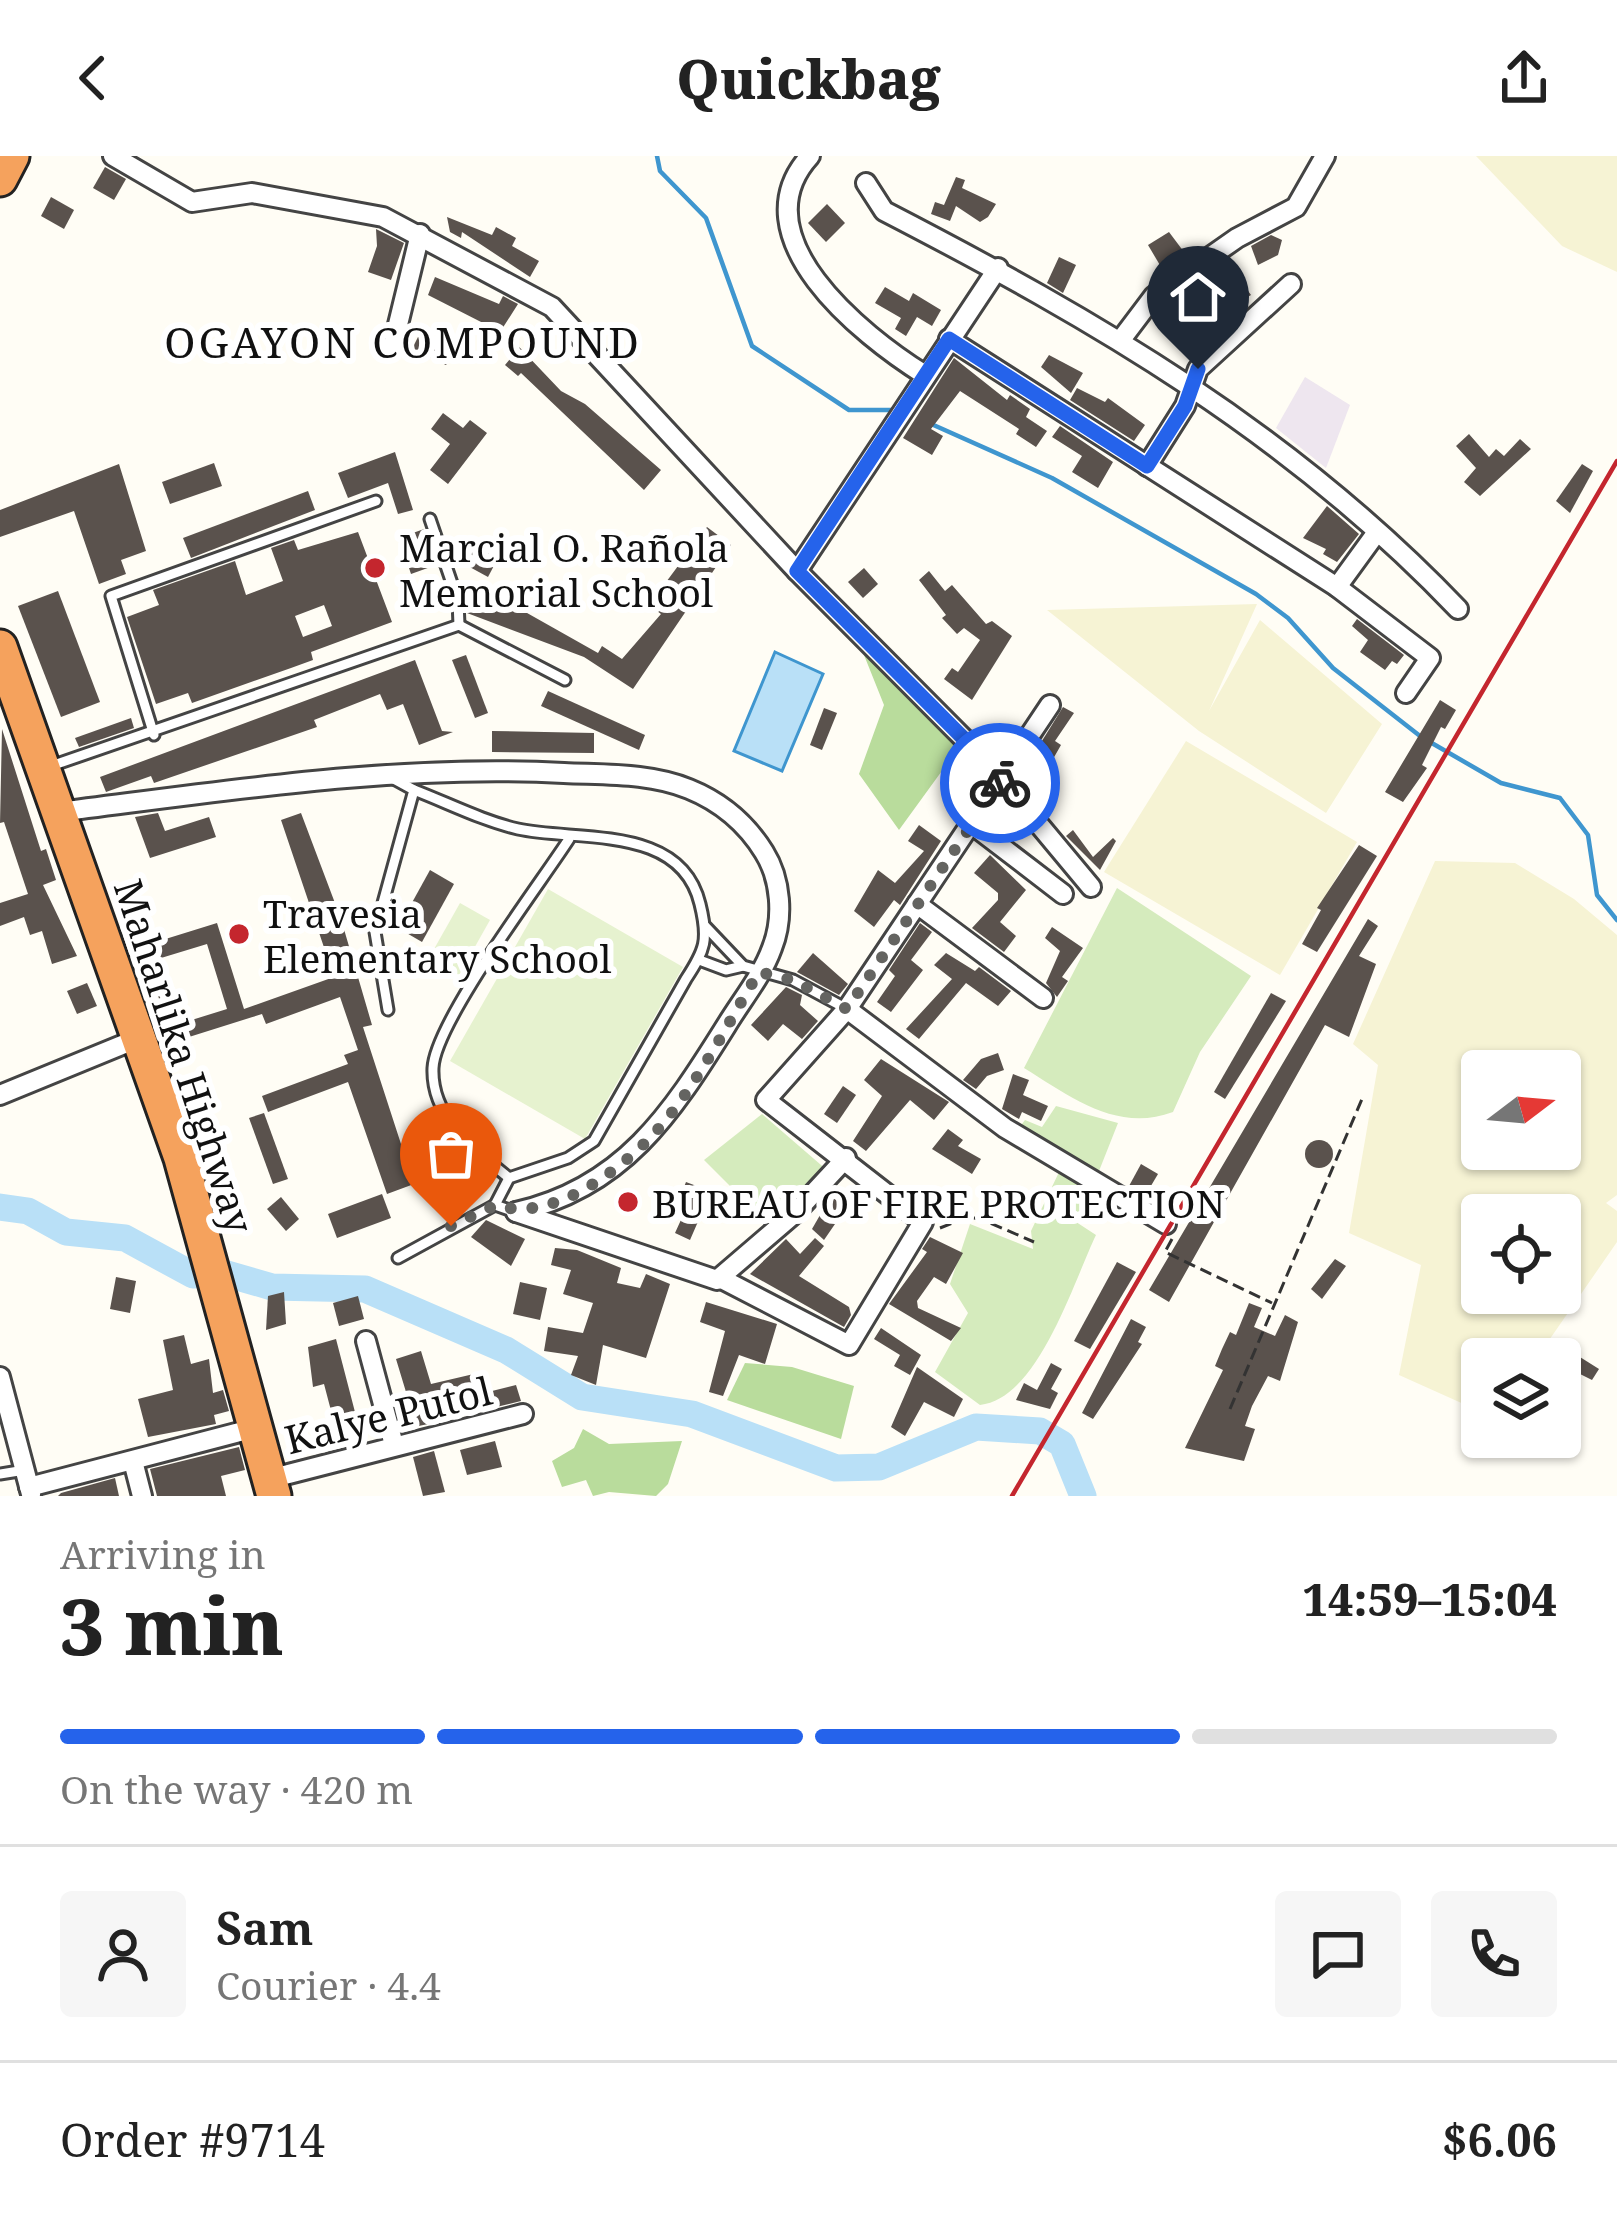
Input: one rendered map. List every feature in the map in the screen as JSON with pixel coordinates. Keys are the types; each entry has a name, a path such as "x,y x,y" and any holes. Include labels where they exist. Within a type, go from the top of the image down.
{"highway":[{"path":"0,179 12,156"},
{"name":"Maharlika Highway","path":"3,665 139,1038 201,1233 272,1487"}],"street":[{"path":"113,156 192,202 252,193 383,217 568,320 797,571 986,761 1090,886"},
{"path":"810,156 794,174 785,208 807,268 862,331 925,375"},
{"path":"1120,340 1154,296 1238,238 1296,207 1325,156"},
{"path":"866,183 884,211 998,268 1120,340 1281,450 1458,609"},
{"path":"393,345 420,234"},
{"path":"797,571 998,268"},
{"path":"1147,466 1185,406 1198,369 1292,284"},
{"path":"949,339 1337,586 1430,658 1406,693"},
{"path":"1337,586 1377,532"},
{"path":"516,1212 702,1280 721,1278 849,1345 923,1222 766,1100 847,1009 1050,705"},
{"path":"58,812 387,775 486,769 650,777 702,795 737,817 770,862 777,881 775,940 751,969 670,1115 646,1140 580,1191 516,1212"},
{"path":"973,825 1063,894"},
{"path":"917,904 1042,998"},
{"path":"847,1009 1005,1128 1166,1224"},
{"path":"0,1095 139,1038"},
{"path":"721,1278 794,1214 846,1158"},
{"path":"366,1340 394,1445"},
{"path":"0,1377 28,1484 254,1428"},
{"name":"Kalye Putol","path":"272,1487 394,1445 523,1414"},
{"path":"133,1461 142,1496"}],"lane":[{"path":"154,735 111,596 376,501"},
{"path":"430,519 458,601 458,625"},
{"path":"43,769 154,735 458,625 565,680"},
{"path":"387,775 512,828 629,842 673,858 697,891 705,926 702,961 686,979 594,1142 568,1158 508,1178 496,1205 398,1258"},
{"path":"388,1010 375,932 415,790"},
{"path":"508,1178 462,1138 441,1106 433,1067 447,1028 569,838"},
{"path":"705,926 751,969"},
{"path":"702,961 726,970 751,969 793,980 847,1009"},
{"path":"496,1205 516,1212"},
{"path":"0,1474 28,1484"}],"path":[{"path":"1230,1408 1362,1099"},
{"path":"923,1222 940,1228 968,1217 981,1219 1034,1241"},
{"path":"1166,1224 1176,1231 1165,1252 1274,1304"}],"shaded area":[{"path":"1476,156 1617,156 1617,272 1562,246"},
{"path":"1305,377 1350,405 1326,468 1276,428"},
{"path":"1257,604 1209,711 1260,620 1382,724 1326,813 1199,731 1047,610"},
{"path":"1186,741 1357,842 1280,975 1104,872"},
{"path":"1435,861 1515,863 1574,899 1617,935 1617,1195 1606,1203 1617,1211 1617,1242 1581,1294 1581,1194 1461,1194 1461,1314 1567,1314 1551,1338 1461,1338 1461,1403 1399,1375 1421,1265 1349,1233 1378,1065 1353,1044"}],"green space":[{"path":"860,645 960,746 899,830 859,774 884,705"},
{"path":"1117,888 1251,976 1200,1052 1173,1112 1152,1117 1133,1118 1095,1109 1024,1068"},
{"path":"548,889 683,967 585,1139 450,1061"},
{"path":"460,903 490,920 459,975 429,958"},
{"path":"1056,1106 1118,1123 1099,1171 1019,1128 1025,1120 1042,1127"},
{"path":"762,1114 828,1171 771,1227 704,1160"},
{"path":"1060,1170 1086,1185 1087,1207 1070,1218 1096,1235 1036,1361 1001,1398 980,1405 935,1372 968,1313 950,1284 970,1224 1033,1249 1031,1231"},
{"path":"745,1363 792,1367 854,1386 841,1439 727,1400"},
{"path":"583,1429 609,1444 682,1441 668,1484 656,1496 609,1492 593,1496 586,1480 562,1487 552,1461 574,1448"}],"water":[{"path":"775,652 823,674 782,771 734,751"}],"building":[{"path":"105,167 126,179 114,200 93,188"},
{"path":"956,177 965,180 962,188 996,204 988,217 980,222 956,206 950,221 931,214 935,202 944,205"},
{"path":"51,197 74,210 64,229 41,216"},
{"path":"827,204 845,223 826,242 808,223"},
{"path":"447,217 492,235 496,227 516,238 512,246 539,261 530,277 462,232 461,238 450,232"},
{"path":"376,229 404,243 391,280 368,272 377,246"},
{"path":"1169,232 1184,252 1164,272 1148,245"},
{"path":"1271,235 1282,240 1278,255 1258,265 1251,246"},
{"path":"1059,257 1076,265 1063,293 1047,283"},
{"path":"435,277 499,304 503,296 518,304 502,329 561,391 585,404 661,470 644,490 521,373 518,376 505,365 514,354 482,329 485,324 428,295"},
{"path":"1240,280 1251,295 1212,318 1197,335 1184,323"},
{"path":"885,287 909,301 913,293 941,310 932,326 917,317 906,336 895,329 901,318 875,303"},
{"path":"421,331 457,347 446,365 412,349"},
{"path":"1049,355 1083,373 1071,393 1041,367"},
{"path":"954,358 1007,400 1010,395 1030,409 1026,417 1047,431 1036,447 1016,434 1019,429 960,391 931,429 943,436 932,455 903,438"},
{"path":"1077,388 1105,402 1108,398 1145,425 1134,441 1070,400"},
{"path":"443,413 463,428 470,420 487,433 448,484 430,470 450,444 431,429"},
{"path":"1060,426 1113,462 1098,488 1072,472 1082,456 1052,437"},
{"path":"1469,434 1489,457 1496,449 1504,456 1520,439 1531,449 1480,496 1464,482 1476,468 1456,446"},
{"path":"395,452 413,510 398,514 388,483 348,498 338,473"},
{"path":"214,463 222,486 170,504 162,482"},
{"path":"119,464 146,551 121,560 126,574 99,584 74,511 0,537 0,510"},
{"path":"1582,464 1593,471 1570,513 1556,501"},
{"path":"308,491 315,510 191,558 183,538"},
{"path":"1327,506 1359,534 1337,562 1323,554 1326,549 1303,538"},
{"path":"707,527 731,545 633,689 584,657 467,613 479,586 598,653 602,646 622,659 661,614 649,605"},
{"path":"424,529 436,565 411,574 399,538"},
{"path":"358,532 392,622 311,652 313,660 192,703 188,693 156,704 127,617 159,605 153,590 235,561 246,595 283,581 271,548 294,540 298,550","holes":["324,605 332,626 303,637 295,616"]},
{"path":"475,546 498,558 488,577 466,565"},
{"path":"864,568 878,584 863,598 848,582"},
{"path":"929,571 945,591 952,585 986,624 992,621 1012,636 972,700 944,679 952,668 958,672 980,640 964,628 957,634 942,618 946,615 919,580"},
{"path":"58,591 100,702 61,717 18,606"},
{"path":"1357,619 1404,655 1397,664 1392,661 1385,670 1360,652 1368,640 1352,626"},
{"path":"466,655 488,713 475,718 452,660"},
{"path":"415,660 442,731 453,732 419,745 403,704 387,710 380,694 314,720 317,727 154,783 151,776 106,792 100,777"},
{"path":"548,691 645,735 639,750 541,706"},
{"path":"1440,700 1456,710 1445,729 1441,727 1422,765 1427,768 1403,802 1385,792"},
{"path":"1063,707 1074,713 1055,741 1061,745 1053,759 1037,749"},
{"path":"824,708 837,713 822,750 810,745"},
{"path":"131,718 134,728 79,747 75,738"},
{"path":"2,729 41,851 46,849 56,880 43,885 77,956 52,964 42,931 30,935 24,917 0,926 0,903 28,894 4,822 0,823"},
{"path":"492,731 594,733 594,753 492,752"},
{"path":"963,757 984,780 975,793 951,770"},
{"path":"158,813 165,831 209,817 216,837 150,858 135,817"},
{"path":"301,813 341,919 372,1025 363,1027 414,1184 387,1194 348,1082 268,1112 262,1096 348,1064 344,1055 358,1050 340,997 266,1024 262,1014 189,1037 194,1052 177,1058 143,946 217,923 244,1009 334,977 281,820","holes":["207,944 227,1009 182,1023 161,958"]},
{"path":"919,825 941,841 900,905 894,900 874,927 854,911 878,870 895,883 924,851 908,841"},
{"path":"1073,830 1093,857 1113,838 1116,841 1100,870 1066,836"},
{"path":"1359,845 1377,856 1317,952 1302,944 1321,910 1317,908"},
{"path":"990,855 1026,890 1000,922 1016,936 1004,952 972,928 998,900 998,893 974,873"},
{"path":"430,870 454,884 422,942 398,928"},
{"path":"137,899 152,941 137,946 122,904"},
{"path":"1368,919 1378,926 1359,956 1376,964 1349,1037 1325,1025 1169,1302 1149,1290"},
{"path":"920,923 932,932 911,960 923,970 891,1012 877,1002 895,976 889,970"},
{"path":"1052,927 1083,948 1062,977 1068,981 1057,997 1046,983 1060,951 1045,938"},
{"path":"813,953 848,984 839,995 797,972"},
{"path":"946,953 975,971 979,967 1011,991 998,1006 966,983 919,1039 906,1029 952,979 934,965"},
{"path":"87,983 97,1006 77,1014 67,991"},
{"path":"786,987 802,995 800,1005 818,1021 802,1039 783,1024 768,1041 751,1025"},
{"path":"1271,993 1286,1001 1225,1099 1214,1092"},
{"path":"998,1053 1004,1070 987,1076 976,1089 963,1080 981,1059"},
{"path":"881,1059 949,1102 934,1120 910,1100 866,1151 853,1141 882,1096 864,1080"},
{"path":"1013,1074 1029,1080 1023,1095 1048,1106 1041,1121 1022,1112 1019,1119 1002,1109"},
{"path":"843,1086 856,1095 837,1123 824,1114"},
{"path":"264,1113 288,1179 273,1184 249,1118"},
{"path":"948,1129 963,1140 958,1146 981,1159 972,1174 932,1149"},
{"path":"1319,1140 1329,1144 1333,1154 1329,1164 1319,1168 1309,1164 1305,1154 1309,1144"},
{"path":"1141,1164 1158,1174 1145,1196 1129,1186"},
{"path":"686,1182 723,1196 714,1222 700,1217 690,1240 675,1233 685,1211 676,1207"},
{"path":"382,1194 391,1218 337,1238 328,1214"},
{"path":"831,1196 846,1208 824,1240 812,1229"},
{"path":"281,1197 299,1219 286,1231 267,1209"},
{"path":"486,1220 525,1239 511,1266 471,1237"},
{"path":"930,1237 963,1253 946,1284 934,1277 917,1301 918,1308 961,1328 951,1341 889,1304 927,1252 922,1249"},
{"path":"815,1238 824,1246 799,1276 849,1307 851,1315 844,1327 750,1274 786,1239 800,1254"},
{"path":"555,1248 577,1250 621,1268 617,1283 640,1288 646,1274 670,1284 646,1358 603,1345 596,1385 571,1375 578,1356 544,1351 548,1327 583,1333 593,1303 563,1294 571,1270 551,1265"},
{"path":"1335,1259 1346,1266 1322,1299 1311,1289"},
{"path":"1117,1262 1136,1272 1090,1349 1074,1341"},
{"path":"116,1277 136,1281 130,1313 110,1309"},
{"path":"520,1282 547,1288 540,1320 513,1314"},
{"path":"284,1292 286,1324 266,1330 268,1296"},
{"path":"358,1296 364,1319 339,1326 333,1303"},
{"path":"706,1302 777,1324 765,1364 739,1355 723,1396 709,1392 725,1331 700,1322"},
{"path":"1249,1303 1262,1308 1254,1327 1275,1336 1285,1315 1298,1322 1280,1381 1268,1376 1252,1406 1245,1426 1255,1429 1244,1461 1185,1448 1223,1370 1215,1366 1222,1349 1230,1332 1236,1335"},
{"path":"1131,1319 1146,1327 1138,1342 1142,1344 1093,1419 1082,1413"},
{"path":"881,1328 921,1355 910,1375 894,1366 900,1355 874,1339"},
{"path":"184,1335 191,1364 209,1359 213,1393 223,1390 229,1411 214,1415 216,1424 148,1437 138,1399 173,1390 163,1340"},
{"path":"336,1339 362,1439 319,1445 314,1427 334,1422 324,1384 313,1387 308,1347"},
{"path":"421,1351 431,1384 478,1373 486,1401 436,1414 438,1422 404,1429 394,1395 406,1392 396,1359"},
{"path":"1581,1358 1599,1369 1592,1380 1581,1374"},
{"path":"1051,1363 1062,1369 1051,1389 1058,1393 1050,1409 1016,1400 1024,1383 1037,1390"},
{"path":"917,1367 963,1399 954,1417 924,1402 905,1436 891,1427"},
{"path":"516,1385 521,1401 492,1408 488,1392"},
{"path":"495,1441 502,1467 467,1475 460,1450"},
{"path":"239,1447 245,1470 221,1476 226,1496 157,1496 150,1469"},
{"path":"434,1451 445,1492 423,1496 413,1457"},
{"path":"115,1478 119,1496 58,1496 61,1493"}],"waterway":[{"path":"657,156 660,171 706,218 752,346 849,410 896,410"},
{"path":"929,423 1052,478 1256,594 1288,618 1333,668 1420,736"},
{"path":"1430,742 1501,783 1560,798 1588,835 1597,895 1617,920"},
{"path":"0,1207 28,1211 66,1232 125,1238 193,1275 220,1272 272,1287 365,1289 506,1350 582,1397 692,1414 836,1468 879,1467 976,1427 1040,1431 1062,1444 1083,1496"}],"railway":[{"path":"1012,1496 1617,461"}],"way so far":[{"path":"451,1226 496,1205 516,1212 543,1207 580,1191 621,1161 670,1115 759,972 793,980 847,1009 1000,783"}],"place":[{"name":"Marcial O. Rañola Memorial School","path":"375,568"},
{"name":"Travesia Elementary School","path":"239,934"},
{"name":"BUREAU OF FIRE PROTECTION","path":"628,1202"}],"district":[{"name":"OGAYON COMPOUND","path":"403,341"}],"route":[{"path":"1000,783 986,761 797,571 949,339 1147,466 1185,406 1198,369"}]}
